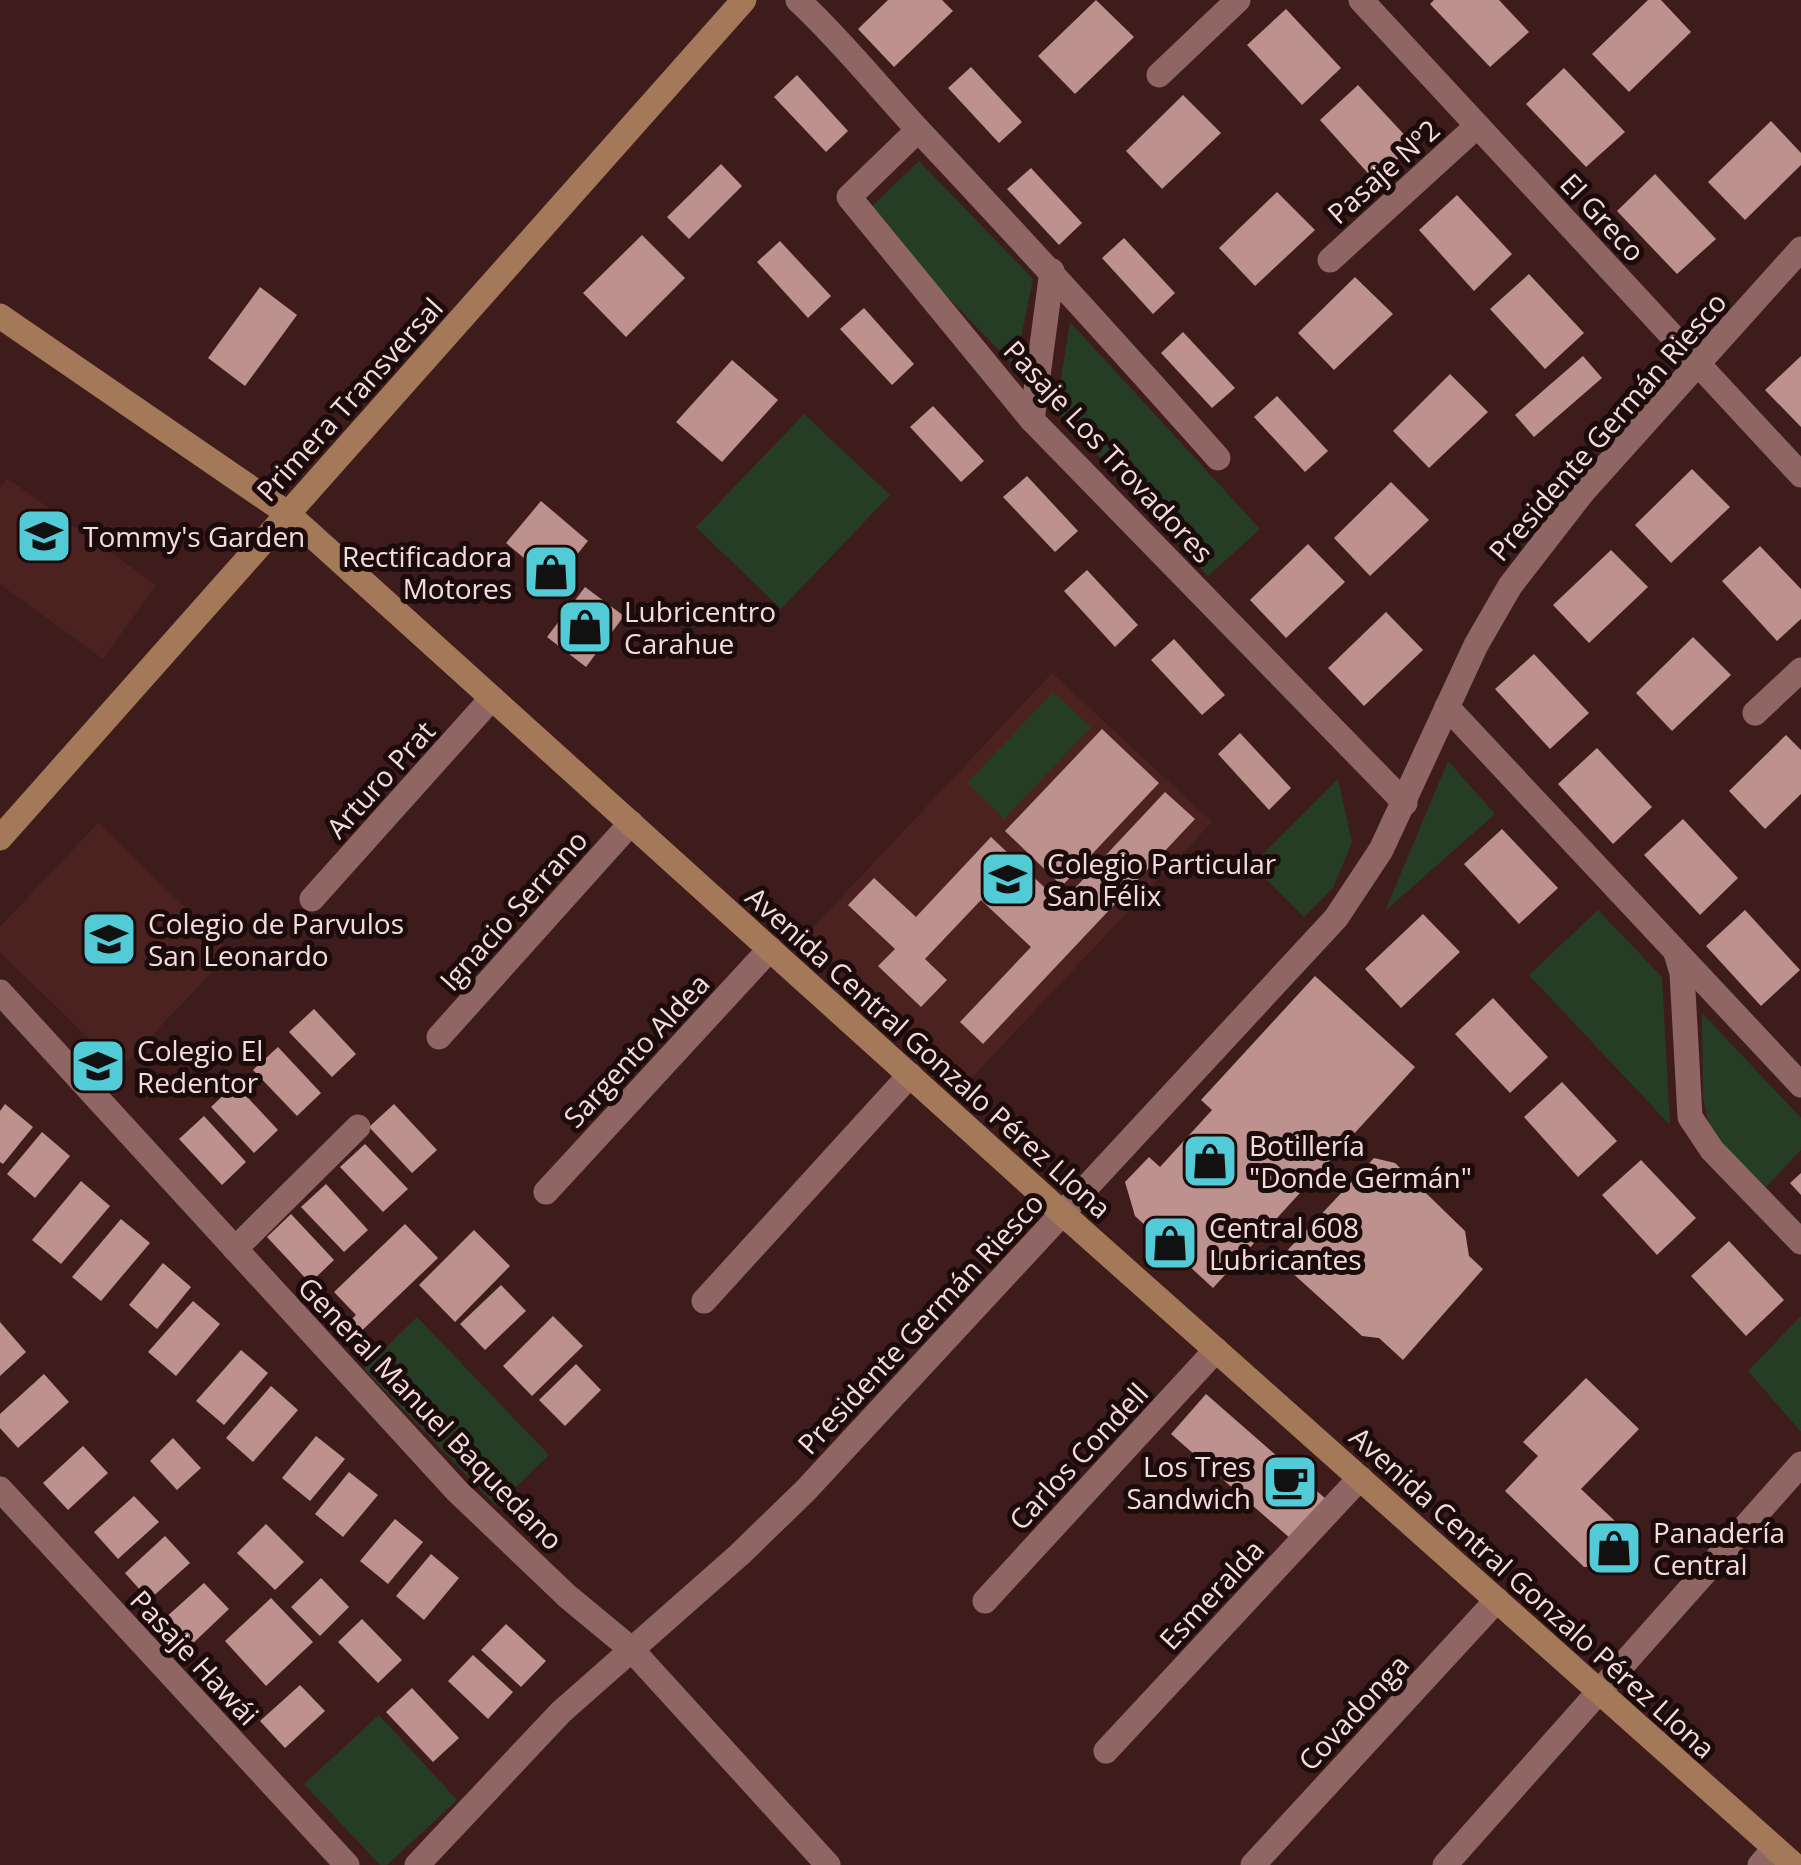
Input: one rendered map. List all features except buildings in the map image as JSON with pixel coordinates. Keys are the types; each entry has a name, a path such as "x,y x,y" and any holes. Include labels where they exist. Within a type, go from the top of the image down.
{"street":[{"name":"Primera Transversal","path":"0,838 744,0"},
{"path":"798,0 852,53 1218,458"},
{"path":"1160,75 1238,0"},
{"name":"El Greco","path":"1361,0 1801,475"},
{"name":"Pasaje Nº2","path":"1330,260 1477,126"},
{"name":"Pasaje Los Trovadores","path":"918,130 849,196 1032,420 1404,802"},
{"name":"Presidente Germán Riesco","path":"417,1865 561,1712 806,1490 1336,918 1374,862 1476,645 1510,586 1582,493 1801,249"},
{"path":"1032,420 1052,272"},
{"name":"Avenida Central Gonzalo Pérez Llona","path":"0,316 287,513 1062,1213 1600,1692 1776,1859"},
{"path":"1755,713 1801,670"},
{"name":"Arturo Prat","path":"312,899 492,698"},
{"path":"1447,706 1801,1085"},
{"name":"Ignacio Serrano","path":"439,1037 631,824"},
{"name":"Sargento Aldea","path":"546,1192 770,949"},
{"path":"1676,953 1682,973 1690,1117 1712,1150 1801,1242"},
{"name":"General Manuel Baquedano","path":"0,992 490,1524 631,1649 828,1865"},
{"path":"704,1301 910,1075"},
{"path":"235,1248 358,1128"},
{"name":"Carlos Condell","path":"985,1602 1216,1350"},
{"path":"1445,1865 1797,1476"},
{"name":"Esmeralda","path":"1106,1751 1360,1478"},
{"name":"Pasaje Hawái","path":"0,1489 347,1865"},
{"name":"Covadonga","path":"1252,1865 1497,1600"}],"shaded area":[{"name":"Tommy's Garden","path":"7,478 156,585 103,659 0,584 0,488"},
{"name":"Colegio Particular San Félix","path":"1052,673 1212,822 965,1085 805,936"},
{"name":"Colegio de Parvulos San Leonardo","path":"98,823 231,952 120,1069 0,952 0,927"}],"green space":[{"path":"919,161 1033,279 1015,367 866,212"},
{"path":"1070,322 1260,529 1208,576 1056,410"},
{"path":"804,414 890,495 781,609 696,527"},
{"path":"1053,692 1091,727 1004,819 967,783"},
{"path":"1448,761 1495,814 1385,911"},
{"path":"1338,779 1352,842 1333,888 1304,917 1252,865"},
{"path":"1598,910 1662,977 1670,1125 1529,975"},
{"path":"1702,1013 1801,1118 1801,1150 1766,1187 1711,1134 1703,1098"},
{"path":"1801,1316 1801,1432 1748,1371"},
{"path":"417,1317 549,1455 496,1506 364,1369"},
{"path":"379,1715 457,1800 387,1865 380,1865 304,1784"}],"place":[{"name":"Tommy's Garden","path":"44,536"},
{"name":"Rectificadora Motores","path":"551,572"},
{"name":"Lubricentro Carahue","path":"585,627"},
{"name":"Colegio Particular San Félix","path":"1008,879"},
{"name":"Colegio de Parvulos San Leonardo","path":"109,939"},
{"name":"Colegio El Redentor","path":"98,1066"},
{"name":"Botillería \"Donde Germán\"","path":"1210,1161"},
{"name":"Central 608 Lubricantes","path":"1170,1243"},
{"name":"Los Tres Sandwich","path":"1290,1482"},
{"name":"Panadería Central","path":"1614,1548"}]}
